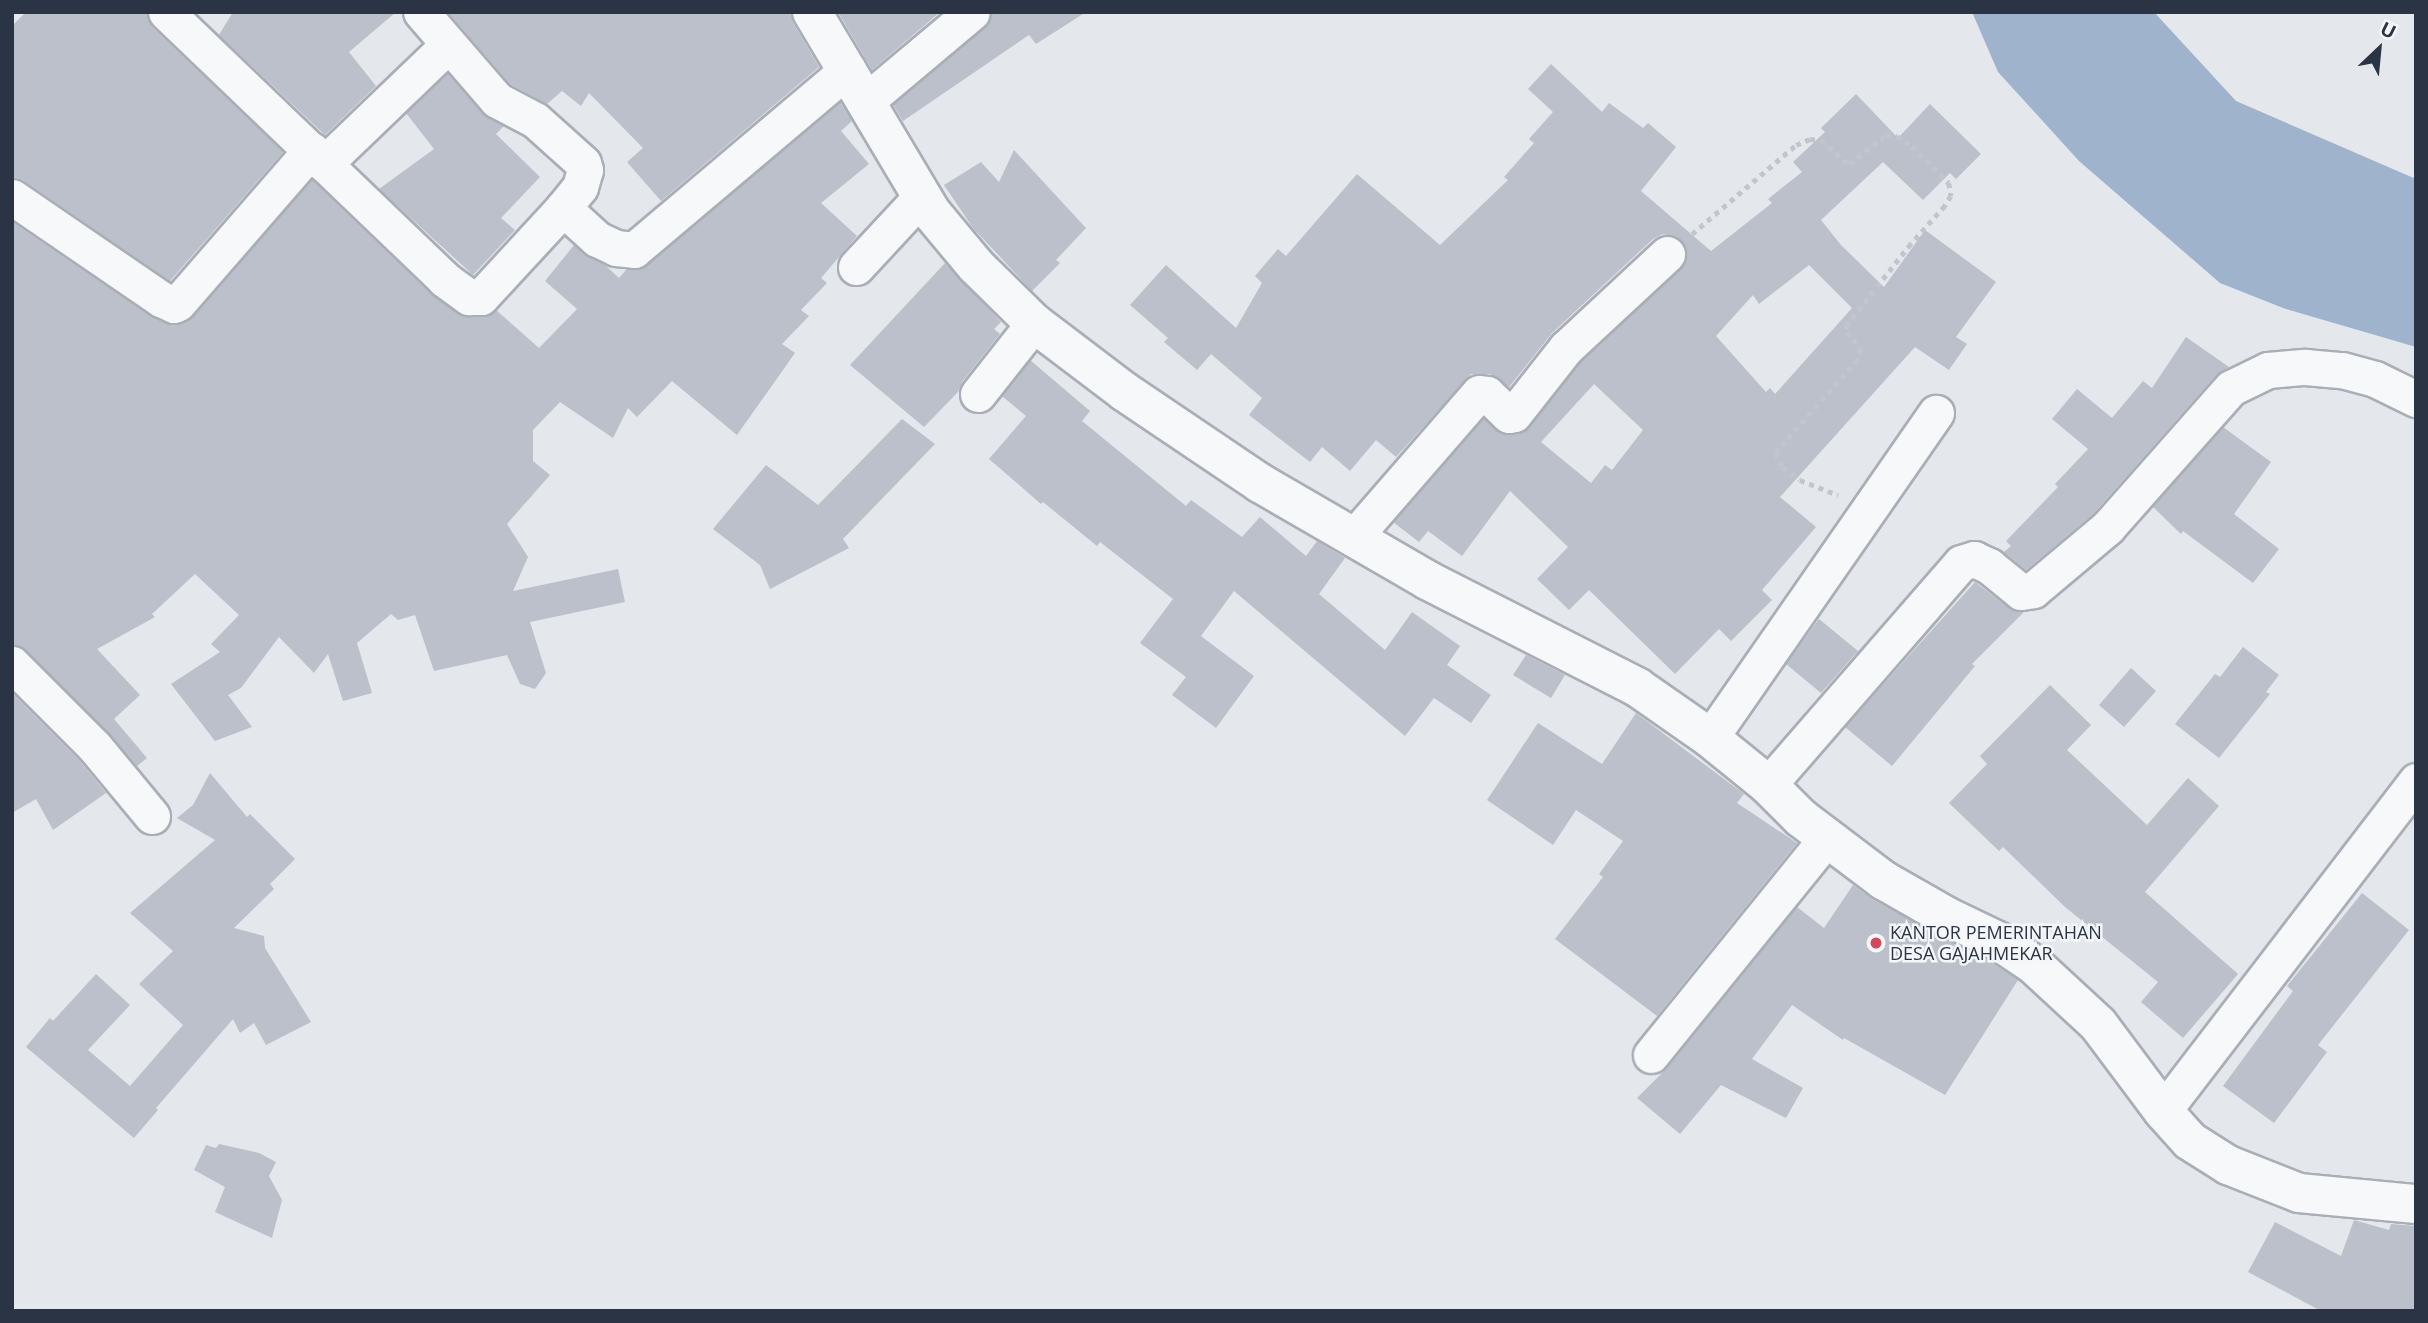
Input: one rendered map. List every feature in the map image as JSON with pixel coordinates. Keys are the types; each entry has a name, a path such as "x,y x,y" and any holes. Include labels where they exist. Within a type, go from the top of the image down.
{"street":[{"path":"166,12 444,279 469,297 481,297 563,208 580,187 585,170 583,163 535,120 497,100 421,12"},
{"path":"812,12 920,197 976,266 1034,323 1190,438 1353,538 1427,580 1637,687 1710,738 1827,838 1883,880 1945,916 2000,942 2033,964 2098,1024 2163,1111 2190,1141 2228,1165 2299,1193 2416,1204"},
{"path":"563,208 597,239 616,248 634,250 857,85 972,12"},
{"path":"12,197 161,299 178,303 318,157 448,45"},
{"path":"856,267 920,197"},
{"path":"1353,538 1479,393 1487,394 1509,415 1514,414 1566,348 1667,254"},
{"path":"978,394 1034,323"},
{"path":"1768,785 1961,563 1974,559 1989,566 2021,592 2033,590 2107,528 2231,388 2268,370 2305,367 2343,370 2375,379 2416,399"},
{"path":"1710,738 1936,414"},
{"path":"12,664 94,746 152,816"},
{"path":"2163,1111 2416,781"},
{"path":"1651,1055 1827,838"}],"path":[{"path":"1667,254 1805,140 1821,140 1849,164 1886,135 1897,136 1912,146 1949,183 1951,196 1945,206 1847,325 1847,332 1861,349 1858,360 1775,453 1783,467 1800,480 1830,491 1865,513"}],"water":[{"path":"1972,12 2154,12 2236,101 2416,179 2416,347 2283,308 2220,283 2079,161 1998,72"}],"building":[{"path":"26,12 146,12 152,27 283,152 170,281 23,180 12,177 12,26"},
{"path":"233,12 396,12 349,52 376,86 325,135 219,35"},
{"path":"448,12 790,12 793,23 819,67 661,201 627,162 643,148 589,93 581,106 562,91 547,104 510,84"},
{"path":"838,12 940,12 872,70"},
{"path":"992,12 1086,12 1036,44 1029,35 903,121 893,105 985,27"},
{"path":"1551,64 1602,112 1609,103 1643,128 1648,123 1676,147 1641,191 1711,251 1772,203 1768,199 1802,172 1793,162 1825,132 1821,128 1856,94 1898,138 1930,104 1981,154 1956,179 1950,173 1923,200 1883,162 1821,220 1841,245 1884,287 1925,230 1996,282 1956,337 1967,344 1949,370 1915,347 1780,497 1816,527 1762,590 1772,600 1731,641 1719,629 1675,674 1589,590 1569,610 1537,579 1568,547 1510,491 1462,556 1428,531 1419,542 1393,522 1484,418 1504,434 1518,434 1530,426 1581,362 1681,268 1687,250 1681,240 1663,234 1653,239 1552,333 1509,387 1490,374 1471,374 1396,457 1376,440 1350,471 1322,447 1310,462 1249,415 1262,398 1211,354 1197,370 1164,342 1168,338 1130,305 1166,265 1236,328 1262,283 1255,276 1278,249 1286,256 1357,174 1440,245 1508,180 1504,177 1534,143 1529,139 1553,112 1528,89","holes":["1809,265 1852,308 1775,394 1770,388 1766,392 1716,336 1753,295 1759,304","1594,384 1643,430 1612,470 1605,465 1591,483 1541,442"]},
{"path":"447,73 482,113 504,126 496,134 540,177 501,218 515,230 473,275 379,189 434,149 406,113"},
{"path":"840,102 852,121 841,131 869,164 821,203 857,236 821,278 827,283 801,310 809,316 782,344 795,353 737,435 672,381 637,417 628,408 613,438 560,402 533,430 533,461 550,475 507,524 528,557 513,591 618,569 625,602 530,622 546,673 535,689 520,684 507,655 434,671 415,615 398,620 391,614 357,643 372,693 343,701 328,654 314,673 279,637 241,688 228,695 252,727 215,741 171,684 220,652 211,644 239,615 195,574 152,614 155,617 97,649 140,695 114,719 147,758 137,766 108,732 26,650 12,644 12,222 150,316 175,325 193,316 312,180 432,295 457,313 468,317 489,316 496,310 539,348 577,309 545,281 574,245 619,278 627,269 640,269"},
{"path":"1014,150 1086,228 1056,260 1060,263 1032,291 973,228 944,185 981,162 999,182"},
{"path":"945,263 1001,322 994,329 1000,334 962,382 958,392 924,427 850,365"},
{"path":"2186,337 2229,367 2216,375 2093,514 2026,570 2004,552 2011,546 2006,541 2058,487 2055,484 2088,449 2052,419 2077,389 2112,418 2143,381 2152,388"},
{"path":"1030,360 1090,411 1082,421 1186,506 1191,500 1242,537 1260,517 1306,556 1317,541 1345,558 1319,594 1385,650 1412,612 1460,646 1447,665 1491,695 1471,723 1434,698 1405,736 1234,591 1201,636 1254,676 1216,728 1172,695 1186,677 1140,643 1173,599 1100,542 1097,546 1043,502 1041,504 989,459 1026,416 1002,396"},
{"path":"902,419 935,444 843,539 849,548 770,589 760,565 713,529 766,465 818,505"},
{"path":"2223,427 2271,462 2234,514 2279,549 2253,583 2183,531 2181,534 2153,507"},
{"path":"1975,582 2009,608 2024,612 1972,664 1975,666 1892,766 1845,727"},
{"path":"1819,619 1858,651 1821,693 1786,664"},
{"path":"2243,647 2279,675 2266,692 2270,694 2219,758 2175,724 2215,674 2220,677"},
{"path":"1526,655 1565,675 1551,698 1513,675"},
{"path":"2131,668 2156,691 2124,727 2099,705"},
{"path":"2050,685 2091,725 2067,750 2147,825 2188,778 2219,806 2145,892 2238,974 2183,1038 2141,1002 2158,982 2065,907 2003,847 1999,851 1949,803 1987,764 1980,756"},
{"path":"12,693 79,760 106,793 53,830 36,799 12,813"},
{"path":"1636,713 1744,794 1737,803 1797,843 1657,1016 1555,939 1603,877 1599,874 1623,841 1576,810 1553,845 1487,800 1538,723 1602,764"},
{"path":"210,773 247,817 250,814 295,859 270,884 274,889 234,928 264,936 265,948 311,1022 266,1045 254,1023 240,1033 233,1019 156,1108 158,1110 134,1138 26,1047 50,1018 53,1021 96,974 130,1005 88,1050 130,1086 183,1025 139,984 173,951 130,913 215,840 177,818 193,805"},
{"path":"1853,885 1872,899 1989,961 2018,980 1945,1095 1844,1038 1843,1040 1792,1005 1752,1059 1803,1088 1786,1118 1721,1085 1680,1134 1637,1098 1667,1068 1797,907 1824,928"},
{"path":"2362,893 2409,930 2318,1045 2327,1052 2274,1123 2223,1086 2293,991 2287,986"},
{"path":"219,1144 259,1153 276,1162 269,1176 282,1200 272,1238 215,1212 225,1187 194,1170 206,1145 216,1148"},
{"path":"2354,1220 2389,1230 2391,1224 2416,1226 2416,1311 2321,1311 2248,1272 2275,1222 2341,1256"}],"place":[{"name":"KANTOR PEMERINTAHAN DESA GAJAHMEKAR","path":"1876,943"}]}
